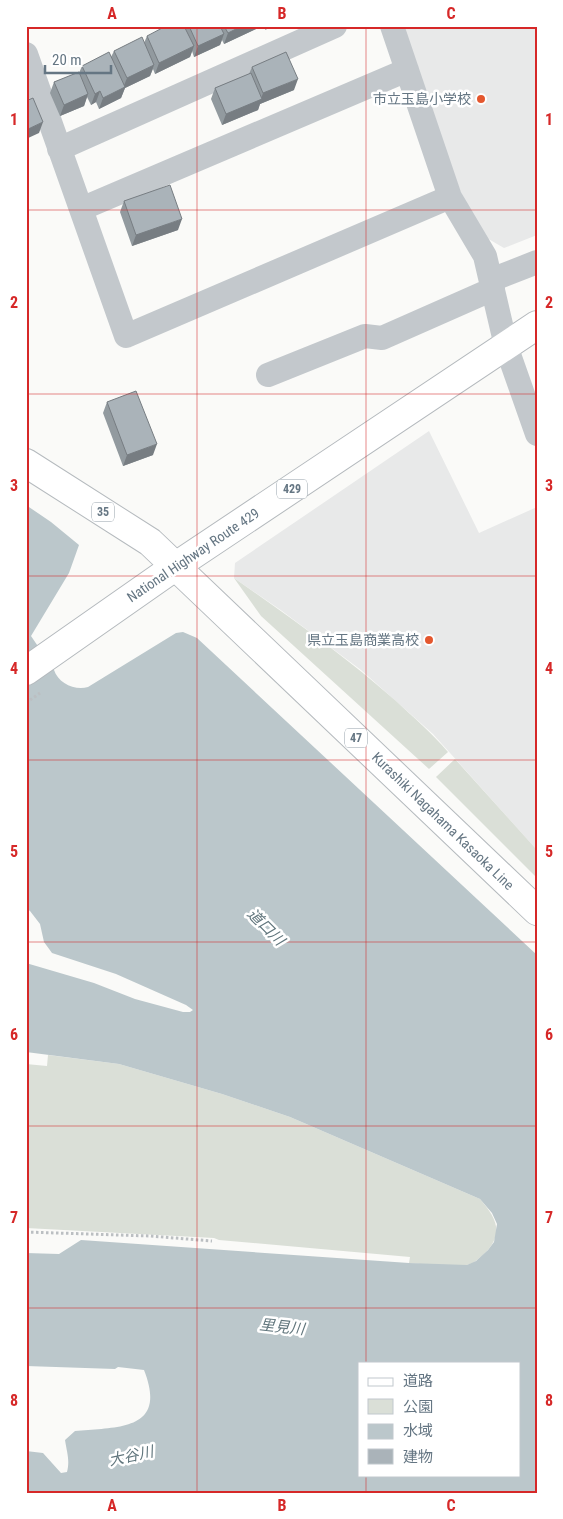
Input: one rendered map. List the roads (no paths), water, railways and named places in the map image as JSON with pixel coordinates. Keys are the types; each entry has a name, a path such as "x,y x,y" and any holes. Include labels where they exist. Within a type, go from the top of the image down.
{"main road":[{"name":"National Highway Route 429","path":"26,672 176,566 537,325"},
{"name":"35","path":"26,463 150,542 176,566"},
{"name":"Kurashiki Nagahama Kasaoka Line","path":"176,566 537,910"}],"street":[{"path":"59,149 336,26"},
{"path":"392,26 450,198 485,256 506,346 537,434"},
{"path":"26,54 32,87 59,149 126,336 450,198"},
{"path":"81,209 407,70"},
{"path":"268,375 365,336 382,338 537,262"}],"water":[{"path":"26,505 79,545 69,573 31,636 59,679 73,687 88,687 176,633 183,632 197,638 537,955 537,1493 26,1493 26,1451 43,1453 61,1473 67,1472 68,1460 65,1440 75,1431 122,1426 135,1422 144,1415 149,1405 150,1390 144,1370 118,1367 115,1369 26,1366 26,1253 59,1254 81,1240 409,1263 467,1265 476,1261 494,1242 497,1224 492,1213 480,1199 290,1117 222,1094 119,1064 26,1052 26,963 94,983 135,999 183,1012 193,1010 186,1005 116,974 52,953 44,942 40,924 26,908"}],"place":[{"name":"市立玉島小学校","path":"481,99"},
{"name":"県立玉島商業高校","path":"429,640"}],"water label":[{"name":"道口川","path":"266,927"},
{"name":"里見川","path":"282,1327"},
{"name":"大谷川","path":"131,1456"}]}
